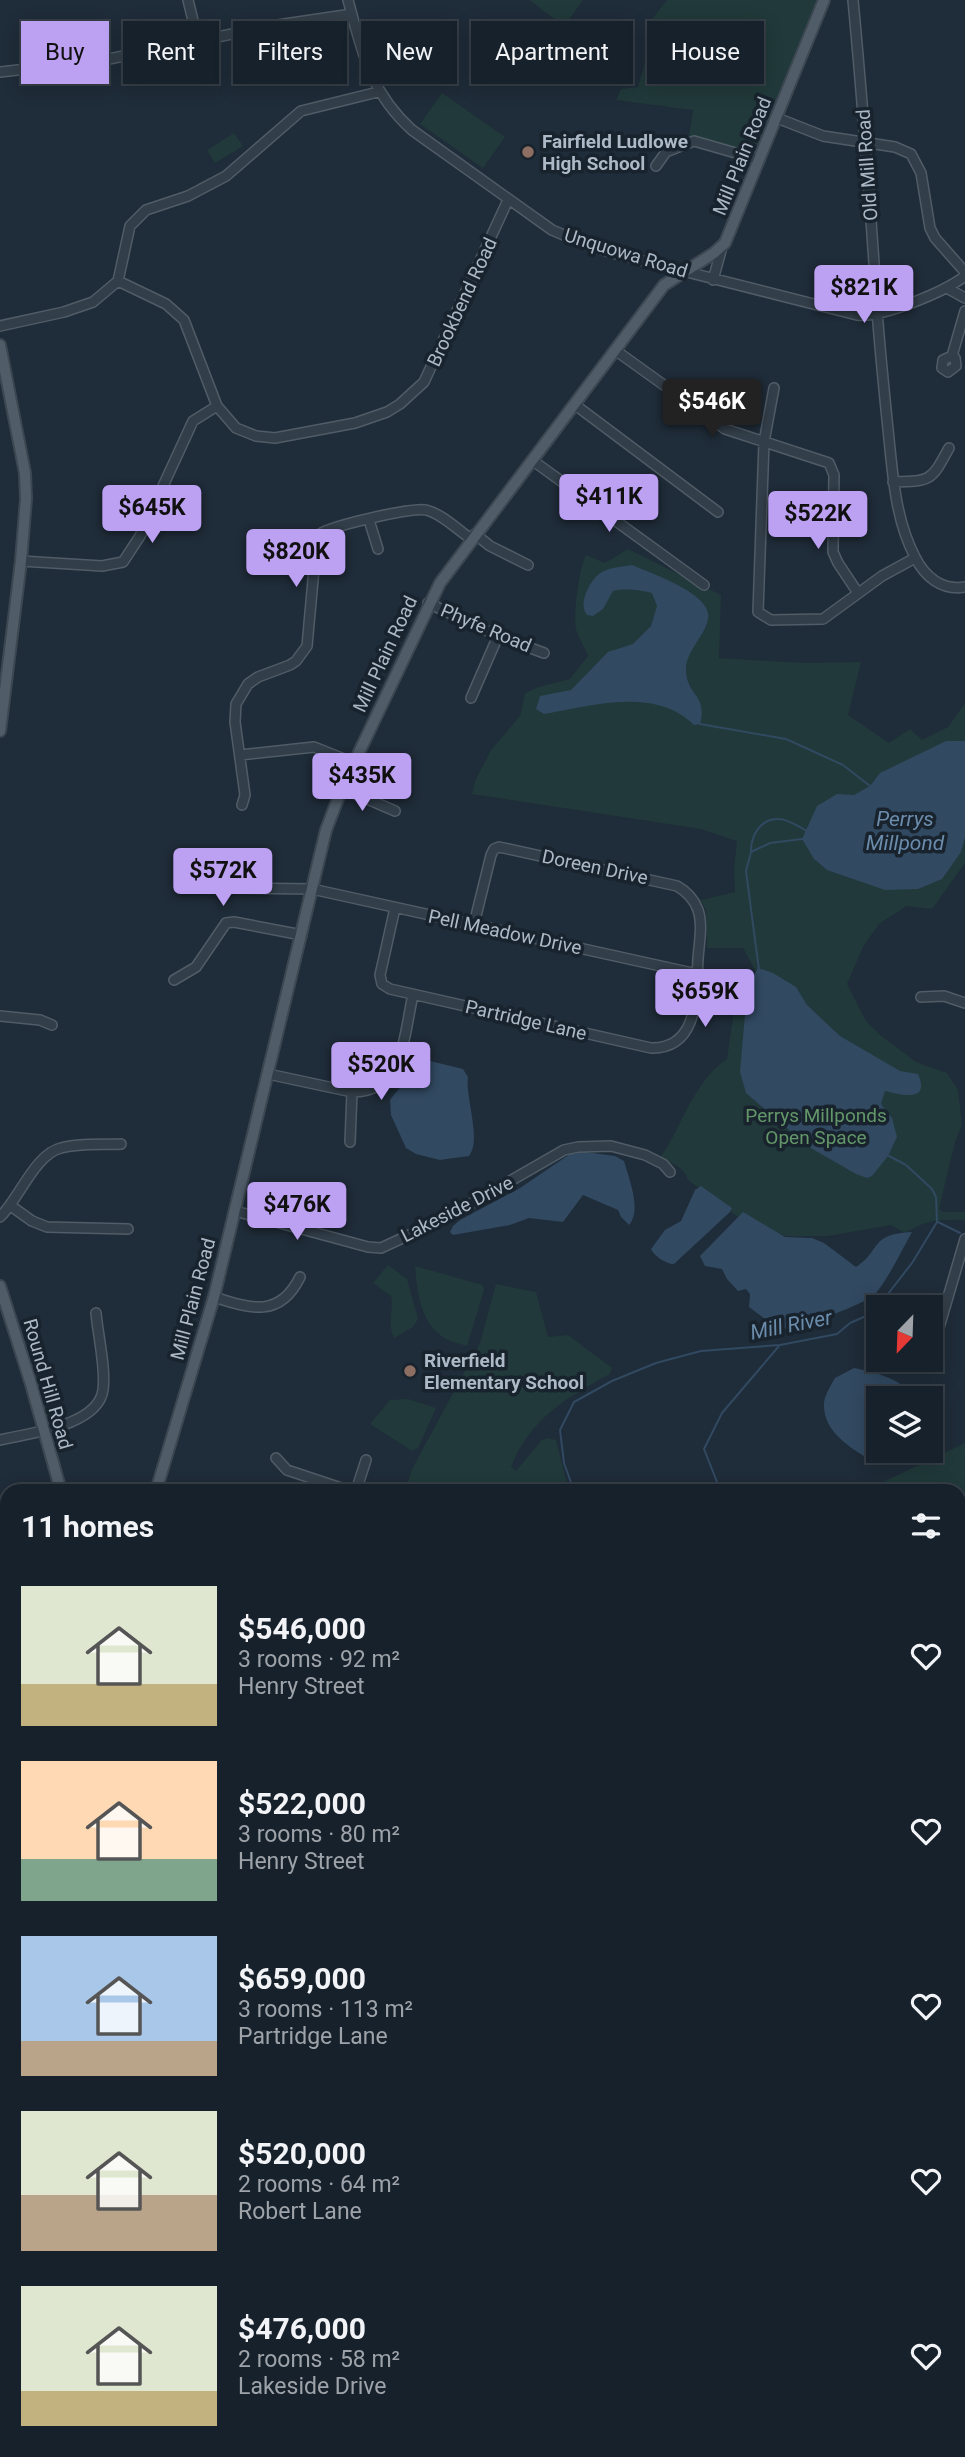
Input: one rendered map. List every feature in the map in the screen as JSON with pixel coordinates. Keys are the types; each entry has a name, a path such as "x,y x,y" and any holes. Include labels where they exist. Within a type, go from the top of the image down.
{"main road":[{"name":"Mill Plain Road","path":"158,1484 214,1297 329,819 342,788 428,603 440,583 664,285 722,247 728,238 824,0"},
{"path":"0,345 25,473 25,523 0,731"},
{"name":"Round Hill Road","path":"0,1286 17,1334 59,1484"}],"street":[{"path":"188,0 193,21"},
{"name":"Unquowa Road","path":"348,0 365,60 379,92 391,110 412,130 552,230 592,247 857,315 878,315 947,288 965,274"},
{"name":"Old Mill Road","path":"853,0 878,315 893,482 899,514 915,558 925,571 940,585 952,589 965,587"},
{"path":"219,37 352,14"},
{"path":"0,72 123,56"},
{"path":"0,326 80,307 106,292 118,281 130,226 146,210 188,196 226,176 301,111 379,92"},
{"path":"777,118 823,136 901,149 915,158 921,173 927,220 932,233 965,274"},
{"path":"656,166 666,152 694,141 760,160"},
{"name":"Brookbend Road","path":"118,281 166,304 184,320 216,406 236,428 256,436 275,438 355,423 387,412 424,382 508,200"},
{"name":"Mill Plain Road","path":"713,280 722,247"},
{"path":"947,288 965,298"},
{"path":"952,356 965,311"},
{"path":"615,350 721,427 830,464 834,475 833,552 859,593"},
{"path":"774,388 764,442 758,612 771,620 819,621 882,576 915,558"},
{"path":"574,404 718,512"},
{"path":"21,561 102,566 123,562 140,536 193,421 216,406"},
{"path":"893,482 918,482 929,478 937,470 949,448"},
{"path":"532,460 704,585"},
{"path":"242,805 245,795 234,714 236,704 243,690 253,680 296,661 307,646 319,537 329,529 426,510 528,565"},
{"path":"369,520 378,549"},
{"name":"Phyfe Road","path":"428,603 498,636 544,653"},
{"path":"471,698 498,636"},
{"path":"240,755 314,747 354,762"},
{"path":"342,788 396,811"},
{"name":"Doreen Drive","path":"474,924 491,855 499,847 668,882 685,891 698,910 701,923 697,974"},
{"name":"Pell Meadow Drive","path":"183,877 196,877 230,888 312,889 697,974"},
{"name":"Partridge Lane","path":"395,908 381,981 390,989 413,995 656,1048 674,1042 690,1026 695,1009 697,974"},
{"path":"174,980 196,967 226,923 234,922 302,934"},
{"path":"268,1074 352,1092 373,1089 386,1081 398,1063 413,995"},
{"path":"921,997 944,996 965,1003"},
{"path":"0,1016 40,1020 52,1026"},
{"path":"350,1142 352,1092"},
{"path":"0,1217 11,1206 39,1164 52,1151 67,1147 121,1144"},
{"name":"Lakeside Drive","path":"234,1212 368,1247 381,1248 446,1218 564,1150 592,1145 611,1146 645,1155 663,1164 670,1172"},
{"path":"11,1206 32,1221 47,1227 128,1229"},
{"path":"943,1313 965,1239"},
{"path":"214,1297 253,1307 267,1307 289,1295 300,1277"},
{"path":"0,1440 90,1413 100,1398 103,1384 96,1313"},
{"path":"276,1458 287,1470 329,1484"},
{"path":"358,1484 366,1460"}],"green space":[{"path":"529,0 583,0 568,21 557,21"},
{"path":"667,0 817,0 755,154 689,136 693,110 616,100 621,89 638,87 646,59 647,25 647,84 764,84 764,21 650,21"},
{"path":"442,93 505,137 483,168 420,124"},
{"path":"234,133 243,146 215,163 207,150"},
{"name":"Perrys Millponds Open Space","path":"628,549 721,595 719,658 804,663 861,662 848,715 889,743 910,729 922,740 948,727 965,703 965,863 932,909 907,906 880,923 864,945 847,984 866,1021 879,1034 916,1062 947,1073 958,1090 962,1125 955,1142 939,1209 944,1212 965,1212 965,1220 934,1221 905,1233 891,1225 828,1236 786,1236 742,1220 688,1180 681,1169 660,1158 697,1091 727,1059 734,1010 691,1003 692,978 756,988 761,981 743,948 707,948 706,911 701,900 735,892 737,841 701,829 472,794 476,779 491,750 520,716 525,693 570,679 588,656 575,623 579,580 586,555 605,563"},
{"path":"388,1265 407,1279 418,1319 413,1327 394,1338 391,1328 391,1296 373,1283"},
{"path":"415,1266 483,1285 484,1290 467,1346 446,1339 431,1325 419,1297"},
{"path":"496,1284 536,1292 548,1337 568,1335 612,1368 610,1374 565,1401 539,1423 519,1450 511,1467 516,1471 542,1440 556,1440 567,1484 407,1484 412,1469 480,1343"},
{"path":"408,1399 436,1408 418,1448 412,1451 370,1424 390,1400"},
{"path":"965,1443 965,1484 879,1484 923,1463 943,1463 943,1453"}],"water":[{"path":"632,565 691,593 707,610 706,625 689,656 686,669 689,685 701,707 700,724 694,725 678,713 642,702 602,704 544,714 536,709 540,696 571,690 608,652 633,644 651,626 657,606 652,593 613,591 603,609 593,616 587,615 584,610 586,593 599,574 609,569"},
{"name":"Perrys Millpond","path":"946,741 965,741 965,837 961,852 942,879 918,889 885,890 827,870 814,859 802,839 817,806 837,794 854,795 870,786 880,773"},
{"path":"758,968 773,973 796,987 807,1005 840,1036 900,1071 918,1074 921,1089 917,1093 906,1095 885,1091 881,1104 892,1118 897,1137 888,1156 872,1176 867,1178 856,1174 809,1147 746,1093 740,1072 746,1003 753,976"},
{"path":"426,1060 463,1069 468,1077 474,1129 473,1149 469,1156 440,1160 416,1154 406,1148 391,1115 390,1100 410,1070"},
{"path":"585,1152 615,1156 624,1161 634,1203 633,1219 629,1225 618,1210 583,1195 563,1222 529,1218 510,1225 453,1235 450,1232 460,1220 520,1188 570,1154"},
{"path":"701,1186 732,1208 674,1264 664,1261 651,1249 665,1230 681,1221 695,1190"},
{"path":"743,1212 785,1237 812,1238 824,1243 856,1267 882,1239 898,1233 912,1232 889,1274 874,1295 866,1295 866,1300 845,1310 779,1332 771,1317 765,1319 749,1307 750,1294 746,1289 738,1291 722,1269 705,1266 700,1256"},
{"path":"854,1368 879,1374 903,1386 866,1386 866,1457 839,1438 828,1423 824,1404 835,1378"}],"waterway":[{"path":"700,724 786,739 843,765 870,786"},
{"path":"751,851 755,834 767,821 782,819 807,831"},
{"name":"Mill River","path":"759,970 746,871 751,852 770,843 802,839"},
{"name":"Mill River","path":"572,1484 564,1463 560,1430 574,1402 612,1381 656,1363 701,1351 780,1345 837,1334 850,1323 866,1316 884,1299 912,1263 937,1222 936,1197 932,1189 906,1165 887,1155"},
{"path":"938,1222 960,1233"},
{"path":"718,1484 704,1449 722,1413 779,1346"}],"place":[{"name":"Fairfield Ludlowe High School","path":"528,152"},
{"name":"Riverfield Elementary School","path":"410,1371"}]}
